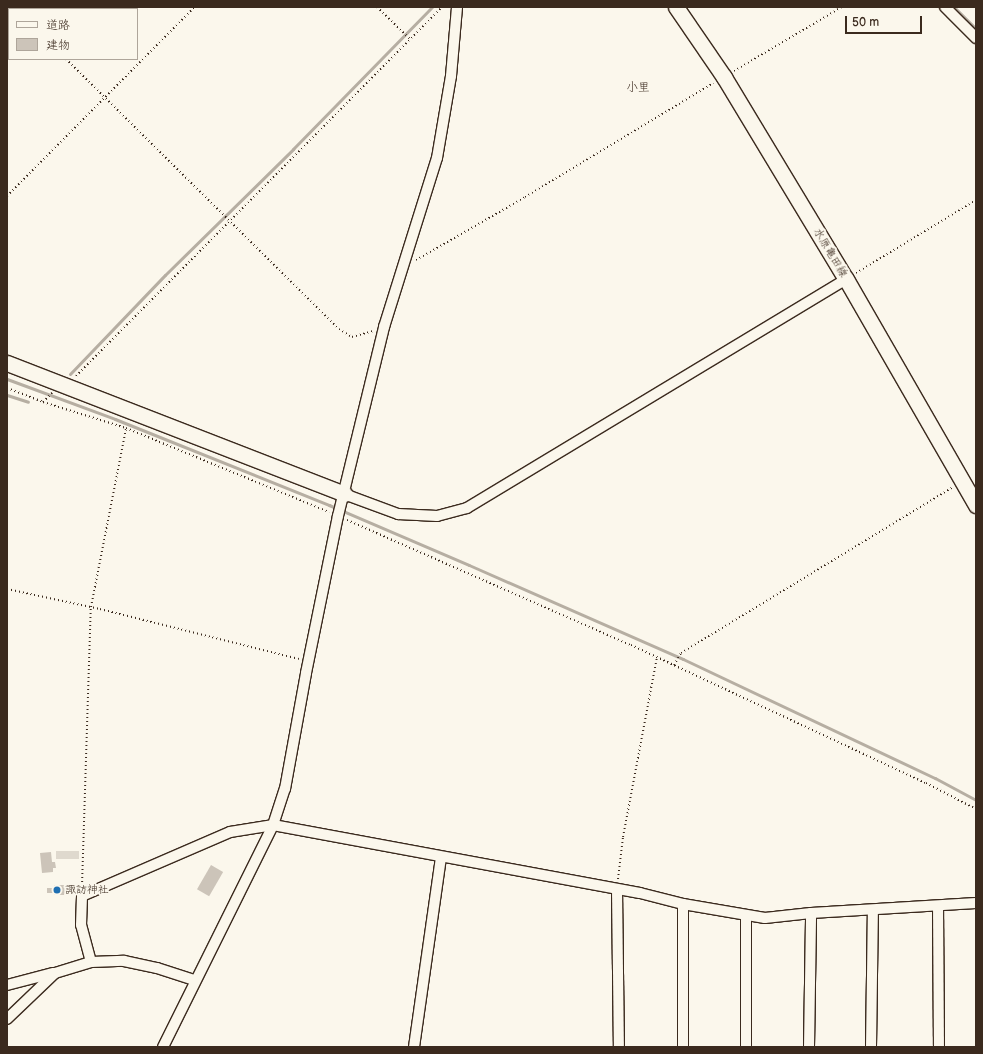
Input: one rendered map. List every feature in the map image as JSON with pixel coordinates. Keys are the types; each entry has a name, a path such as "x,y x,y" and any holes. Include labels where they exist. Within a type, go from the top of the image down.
{"main road":[{"name":"水原亀田線","path":"676,7 724,77 846,279 976,505"},
{"path":"7,362 62,387 344,494"}],"street":[{"path":"162,1047 194,980 273,825 285,789 338,516 384,328 437,158 451,76 457,7"},
{"path":"945,7 976,38"},
{"path":"344,494 398,514 437,516 467,508 846,279"},
{"path":"91,962 81,925 82,896 230,832 273,825 617,890 640,893 683,904 746,916 765,918 976,903"},
{"path":"414,1047 441,857"},
{"path":"617,890 619,1047"},
{"path":"683,904 683,1047"},
{"path":"938,906 939,1047"},
{"path":"871,1047 873,911"},
{"path":"809,1047 810,914"},
{"path":"746,916 746,1047"},
{"path":"7,985 91,962 124,961 157,968 194,980"},
{"path":"7,1019 55,973"}],"path":[{"path":"7,196 195,7"},
{"path":"377,7 410,39"},
{"path":"44,401 62,387 442,7"},
{"path":"403,264 411,263 525,197 842,7"},
{"path":"67,60 348,336 352,337 384,328"},
{"path":"846,279 976,200"},
{"path":"7,388 126,428 338,516 657,657 926,783 976,809"},
{"path":"82,896 91,607 126,428"},
{"path":"674,666 681,653 962,481"},
{"path":"7,589 91,607 310,661"},
{"path":"617,890 623,837 657,657"}],"shaded area":[{"path":"56,851 79,851 79,859 56,859"}],"building":[{"path":"51,852 52,862 55,862 56,868 53,868 53,872 42,873 40,853"},
{"path":"211,865 223,872 209,896 197,889"},
{"name":"諏訪神社","path":"54,885 64,885 64,888 66,888 64,895 47,893 47,888 54,888"}],"waterway":[{"path":"70,374 165,275 293,149 432,7"},
{"path":"954,7 976,29"},
{"path":"7,379 115,419 329,505 469,565 683,659 935,778 976,800"},
{"path":"7,395 28,402"}],"place":[{"name":"諏訪神社","path":"57,890"}],"district":[{"name":"小里","path":"638,88"}]}
